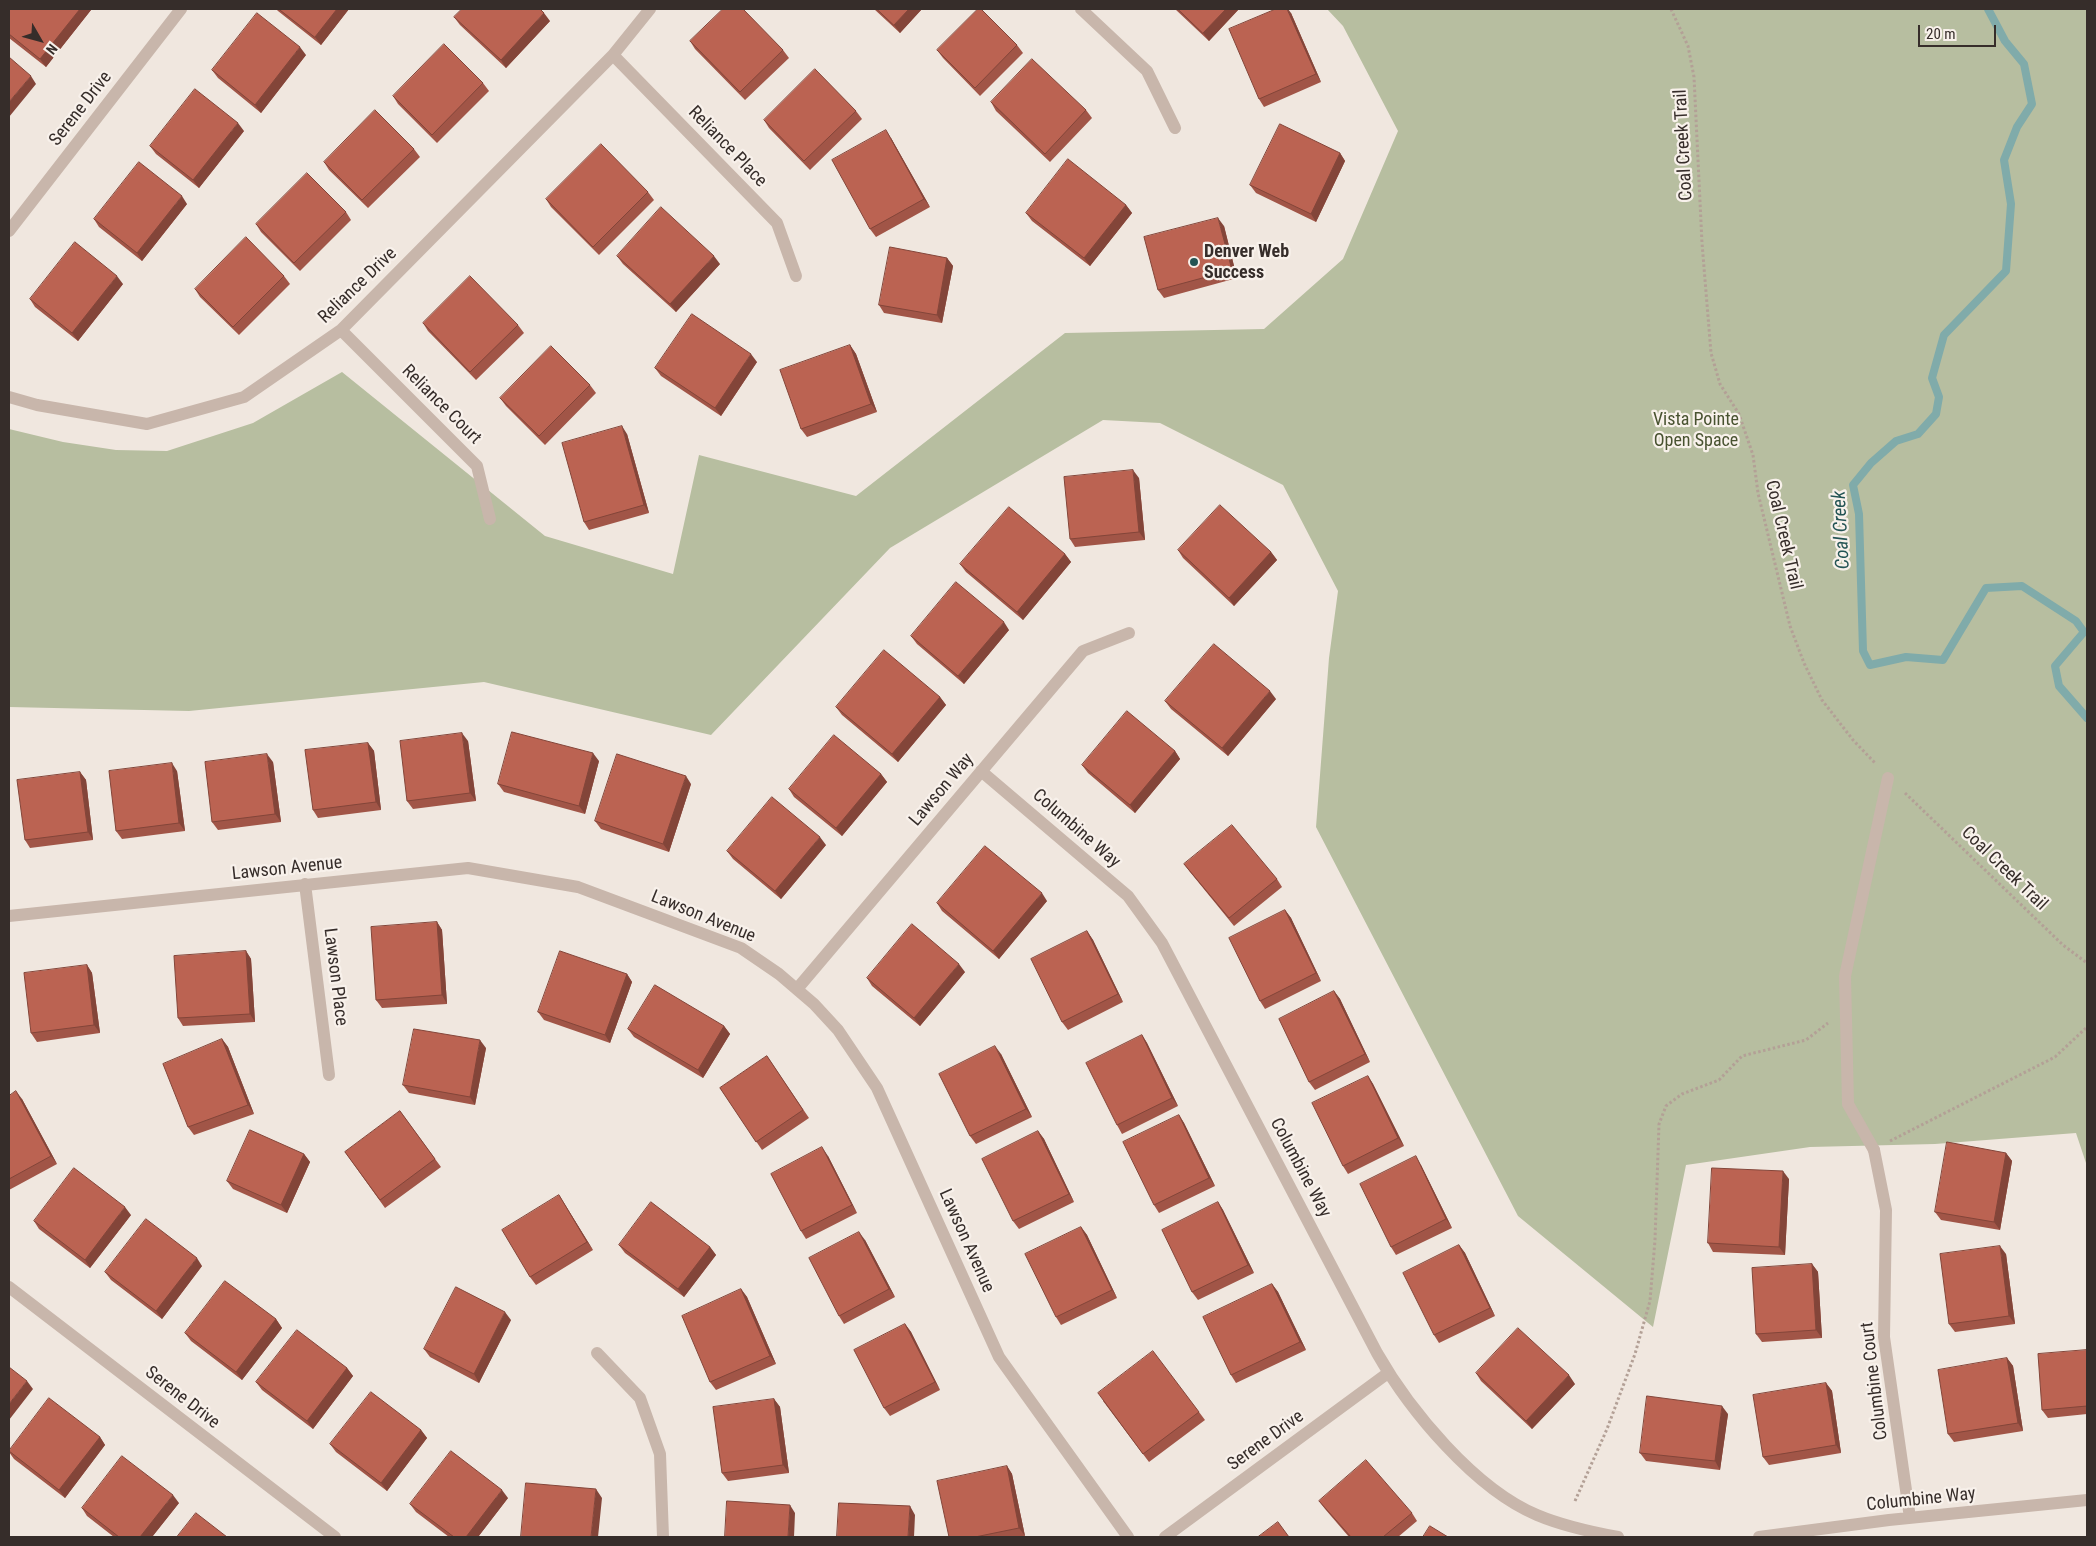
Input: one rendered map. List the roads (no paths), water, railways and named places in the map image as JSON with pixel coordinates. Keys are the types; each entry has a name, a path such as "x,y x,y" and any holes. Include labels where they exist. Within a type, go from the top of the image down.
{"street":[{"name":"Serene Drive","path":"9,231 181,9"},
{"name":"Reliance Drive","path":"9,397 37,406 147,424 244,398 341,330 613,56 650,9"},
{"path":"1081,9 1147,71 1175,128"},
{"name":"Reliance Place","path":"613,56 776,223 796,276"},
{"name":"Reliance Court","path":"341,330 477,466 490,520"},
{"name":"Lawson Way","path":"797,989 1084,651 1129,633"},
{"name":"Columbine Way","path":"981,771 1128,896 1162,943 1388,1373 1404,1395 1452,1451 1492,1491 1537,1515 1583,1530 1618,1537"},
{"name":"Columbine Court","path":"1888,778 1845,976 1848,1104 1874,1150 1886,1210 1884,1337 1910,1518"},
{"name":"Lawson Avenue","path":"9,916 468,868 578,887 742,948 797,989 838,1030 877,1088 999,1357 1128,1537"},
{"name":"Lawson Place","path":"305,884 329,1074"},
{"name":"Serene Drive","path":"9,1287 335,1537"},
{"path":"597,1354 640,1398 660,1454 663,1537"},
{"name":"Serene Drive","path":"1165,1537 1388,1373"},
{"name":"Columbine Way","path":"1759,1537 1910,1518 2087,1500"}],"waterway":[{"name":"Coal Creek","path":"1988,9 2005,41 2024,64 2032,104 2017,127 2004,160 2011,204 2006,271 1944,335 1932,378 1939,397 1936,414 1918,434 1896,441 1871,463 1853,485 1859,514 1863,651 1870,665 1906,657 1943,660 1986,588 2022,586 2076,621 2084,632 2055,666 2059,686 2087,718"}],"place":[{"name":"Denver Web Success","path":"1194,262"}],"park label":[{"name":"Vista Pointe Open Space","path":"1696,430"}]}
